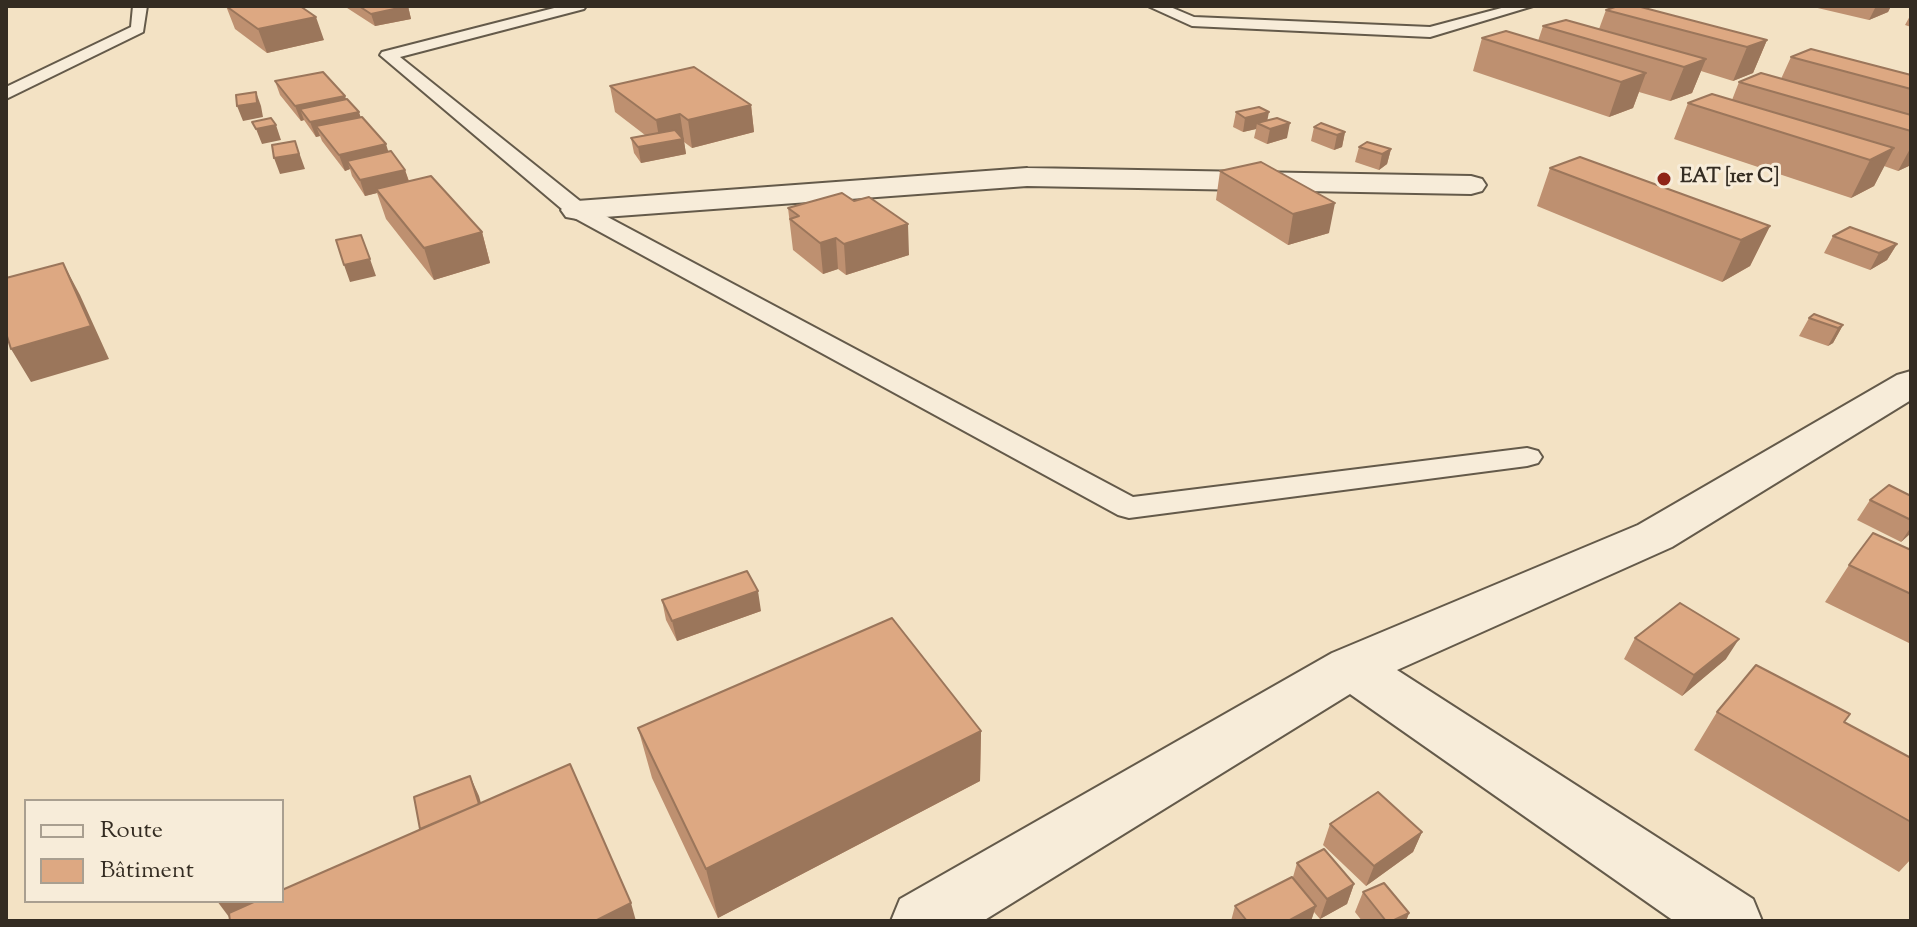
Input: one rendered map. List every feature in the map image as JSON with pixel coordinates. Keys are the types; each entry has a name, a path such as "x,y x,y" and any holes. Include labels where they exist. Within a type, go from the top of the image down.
{"street":[{"path":"577,210 1027,177 1471,185"},
{"path":"924,921 1351,667 1655,536 1899,402"},
{"path":"1351,667 1729,921"}],"lane":[{"path":"6,94 138,29 140,6"},
{"path":"579,6 388,55 577,210 1129,508 1527,457"},
{"path":"1155,6 1192,21 1430,32 1526,6"}],"building":[{"path":"226,6 300,6 316,17 258,29"},
{"path":"359,6 408,6 371,14"},
{"path":"1618,6 1637,6 1767,40 1747,47 1606,10"},
{"path":"1566,20 1706,59 1684,67 1543,26"},
{"path":"1506,31 1646,73 1621,82 1482,38"},
{"path":"1811,49 1911,75 1911,89 1791,57"},
{"path":"694,67 751,105 688,120 680,114 656,120 610,86"},
{"path":"323,72 345,96 295,106 275,81"},
{"path":"1761,73 1911,115 1911,131 1739,82"},
{"path":"256,92 257,103 237,106 236,95"},
{"path":"1712,94 1894,148 1870,160 1688,103"},
{"path":"347,99 359,112 310,122 300,109"},
{"path":"1259,107 1269,112 1245,118 1236,112"},
{"path":"362,117 386,144 339,155 316,126"},
{"path":"271,118 276,125 256,129 252,122"},
{"path":"1277,118 1290,123 1270,129 1257,123"},
{"path":"1321,123 1345,132 1337,135 1314,127"},
{"path":"675,130 683,139 638,147 631,138"},
{"path":"295,141 299,154 274,158 272,145"},
{"path":"1367,142 1391,149 1382,154 1359,147"},
{"path":"391,151 405,170 360,180 347,161"},
{"path":"1580,157 1770,226 1741,240 1550,168"},
{"path":"1261,162 1335,203 1293,214 1220,171"},
{"path":"431,176 482,232 424,248 376,189"},
{"path":"842,193 854,201 869,197 908,224 844,244 836,238 820,243 790,219 799,216 788,208"},
{"path":"1850,227 1897,244 1879,253 1833,236"},
{"path":"361,235 370,259 344,265 336,240"},
{"path":"63,263 91,326 11,349 6,333 6,278"},
{"path":"1814,314 1843,325 1838,328 1809,318"},
{"path":"1889,485 1911,496 1911,520 1870,500"},
{"path":"1873,533 1911,550 1911,594 1849,565"},
{"path":"747,571 758,591 672,621 662,600"},
{"path":"1680,603 1739,639 1694,675 1635,638"},
{"path":"892,618 981,731 706,869 638,728"},
{"path":"1756,665 1850,714 1844,722 1911,758 1911,822 1717,712"},
{"path":"570,764 631,903 595,921 230,921 229,913 252,903 284,903 284,889"},
{"path":"470,776 479,804 420,829 414,797"},
{"path":"1378,792 1422,832 1374,866 1330,824"},
{"path":"1324,849 1354,884 1327,899 1297,863"},
{"path":"1292,877 1316,906 1288,921 1247,921 1235,906"},
{"path":"1384,883 1409,913 1386,921 1363,892"}],"place":[{"name":"EAT [1er C]","path":"1664,179"}]}
